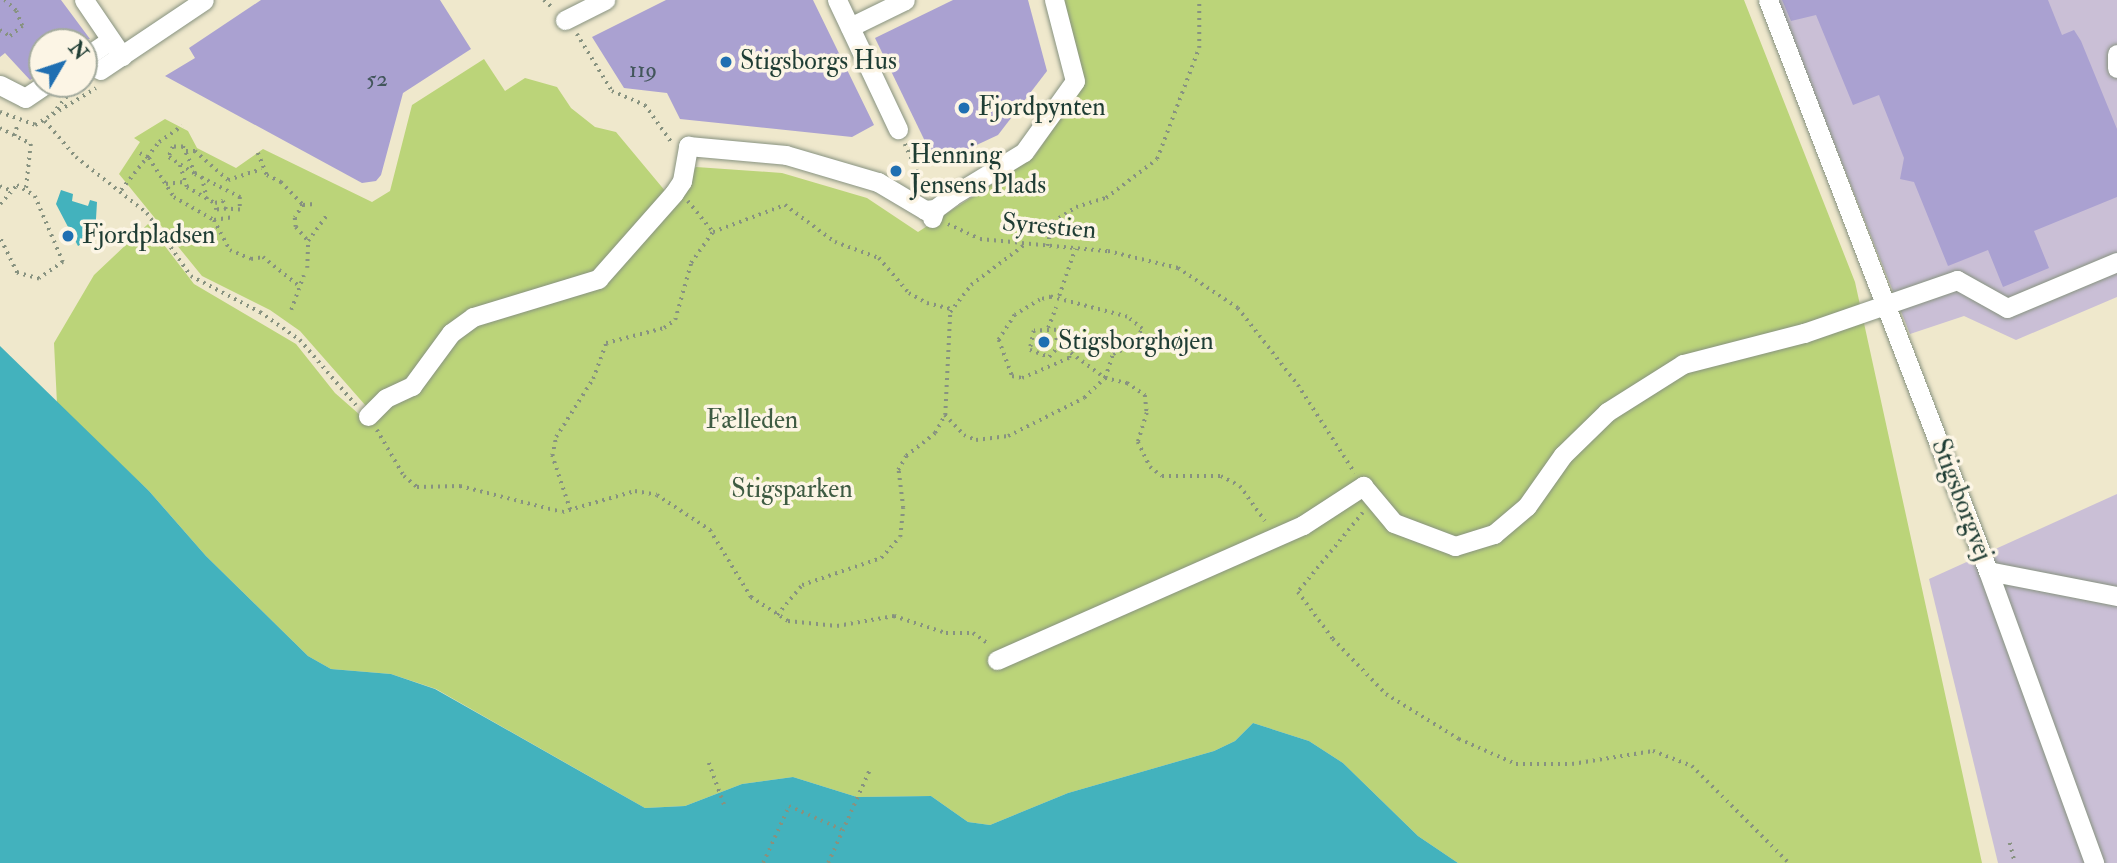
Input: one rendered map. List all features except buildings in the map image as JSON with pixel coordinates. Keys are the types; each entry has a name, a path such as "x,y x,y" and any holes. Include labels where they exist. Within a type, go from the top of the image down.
{"street":[{"path":"84,0 116,48"},
{"path":"98,54 116,48 204,0"},
{"path":"565,20 605,0"},
{"path":"837,0 898,129"},
{"path":"850,27 905,0"},
{"path":"368,416 386,398 412,386 451,333 473,317 598,279 674,193 682,181 688,146 786,155 878,182 933,213 1024,152 1075,81 1054,0"},
{"name":"Stigsborgvej","path":"1768,0 1988,571 2117,597"},
{"path":"100,70 116,48"},
{"path":"2117,54 2117,68"},
{"path":"0,85 25,99 28,97"},
{"path":"997,660 1368,494 1394,523 1455,546 1494,534 1527,506 1563,455 1607,412 1683,364 1888,306 1957,280 2007,308 2117,262"},
{"path":"1988,571 2094,863"}],"path":[{"path":"0,30 10,36 22,26 16,11 4,0"},
{"path":"544,0 565,20 612,91 645,105 664,134 686,153"},
{"path":"1047,246 1053,222 1076,207 1106,198 1157,159 1199,48 1199,0"},
{"path":"0,112 29,125 47,120 104,83 100,70"},
{"path":"47,120 65,98"},
{"path":"47,120 76,157 147,213 191,276 260,312 300,340 347,399 368,416 404,476 417,487 460,486 482,495 514,496 554,512 635,491 657,495 710,530 751,597 777,615 837,626 887,616 914,619 946,633 972,633 990,645 997,660"},
{"path":"14,136 17,126"},
{"path":"121,190 159,142 182,126"},
{"path":"0,128 30,144 26,191"},
{"path":"898,129 933,213"},
{"path":"166,184 183,182 215,203 219,212 226,209 237,212 242,207 240,197 195,174 167,154 176,146 186,151 196,149 228,180 261,169"},
{"path":"186,151 195,174"},
{"path":"140,153 149,158 181,202 214,220 230,250 251,259 263,257 298,285"},
{"path":"258,153 261,169 303,205 314,204"},
{"path":"180,164 183,182"},
{"path":"202,177 207,199"},
{"path":"0,204 17,185 35,196 63,262 39,279 17,273 0,238"},
{"path":"0,186 12,191"},
{"path":"215,203 223,201 228,192"},
{"path":"674,193 687,201 713,232"},
{"path":"223,201 226,209"},
{"path":"303,205 295,218 296,227 308,241"},
{"path":"570,510 552,456 556,437 593,379 606,343 664,328 675,320 691,263 713,232 785,205 835,242 879,258 909,293 927,303 951,309"},
{"name":"Syrestien","path":"933,213 980,239 1075,249 1178,268 1238,308 1298,385 1368,494"},
{"path":"307,268 308,241 327,215"},
{"path":"214,220 232,216"},
{"path":"777,615 802,585 887,555 900,537 903,522 898,470 906,456 935,433 945,415 951,309 971,285 1024,244"},
{"path":"1059,296 1075,249"},
{"path":"291,310 298,285 304,275"},
{"path":"945,415 964,435 976,440 1000,438 1067,409 1105,377 1113,354 1139,338 1142,329 1127,317 1051,297 1015,315 999,340 1016,378 1053,368 1071,353"},
{"path":"1055,333 1055,353 1035,355 1028,343 1030,336 1048,328 1056,307"},
{"path":"1048,328 1055,333"},
{"path":"1055,333 1063,330 1071,336 1071,353"},
{"path":"1071,353 1105,377 1127,383 1145,395 1147,413 1138,442 1150,467 1162,475 1221,476 1240,486 1274,538"},
{"path":"1368,494 1298,592 1333,639 1386,694 1458,739 1516,764 1572,764 1653,751 1692,766 1789,863"},
{"path":"709,763 725,807"},
{"path":"828,863 870,769"},
{"path":"763,863 789,806 843,830"},
{"path":"2010,843 2015,863"}],"shaded area":[{"path":"1777,0 2117,0 2117,297 2016,340 1964,316 1910,334"},
{"path":"2117,494 2117,863 1998,863 1929,579"}],"green space":[{"name":"Stigsparken","path":"1063,0 1744,0 1855,282 1982,863 1458,863 1418,836 1343,763 1309,741 1253,723 1235,741 1214,751 1068,793 990,825 968,822 931,796 857,797 793,777 742,784 685,806 645,808 436,689 391,674 331,669 308,656 206,556 149,491 57,404 54,343 94,275 148,224 194,284 296,344 335,393 360,415 366,406 300,331 270,310 202,276 119,174 140,142 134,138 165,119 188,131 197,148 236,168 263,149 372,202 390,191 412,105 484,59 505,91 525,78 557,87 571,108 595,127 616,132 666,192 696,167 782,173 867,198 918,232 1034,157 1084,83"}],"water":[{"path":"61,190 73,194 72,201 88,206 90,200 97,202 95,236 78,246 56,204"},
{"path":"0,346 149,491 206,556 308,656 331,669 391,674 435,689 645,808 685,806 742,784 793,777 857,797 931,796 968,822 990,825 1068,793 1214,751 1235,741 1253,723 1309,741 1343,763 1418,836 1458,863 0,863"}],"place":[{"name":"Stigsborgs Hus","path":"726,62"},
{"name":"Fjordpynten","path":"964,108"},
{"name":"Henning Jensens Plads","path":"896,171"},
{"name":"Fjordpladsen","path":"68,236"},
{"name":"Stigsborghøjen","path":"1044,342"}],"park label":[{"name":"Fælleden","path":"752,421"}]}
